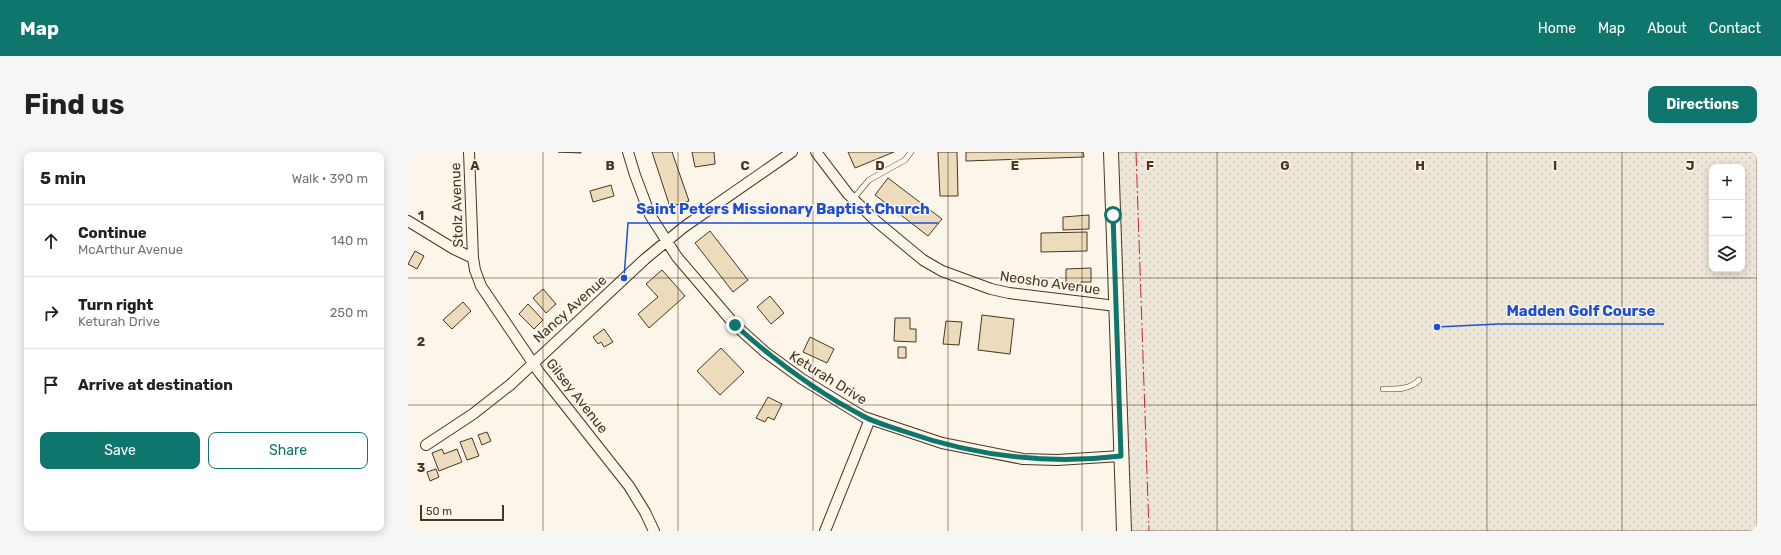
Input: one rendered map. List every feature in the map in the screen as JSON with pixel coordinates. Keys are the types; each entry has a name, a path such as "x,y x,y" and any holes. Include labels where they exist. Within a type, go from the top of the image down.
{"street":[{"name":"Stolz Avenue","path":"469,152 473,258"},
{"name":"Keturah Drive","path":"628,152 650,215 677,257 723,313 765,352 802,379 870,419 942,443 1005,457 1057,460 1121,456"},
{"name":"Nancy Avenue","path":"426,445 473,414 510,385 532,363 666,242 707,210 792,152"},
{"name":"Neosho Avenue","path":"816,152 837,181 876,222 922,260 951,275 991,289 1009,293 1116,306"},
{"path":"1111,152 1124,531"},
{"path":"408,221 454,249 473,258"},
{"name":"Gilsey Avenue","path":"473,258 475,270 481,286 532,363 629,486 645,512 654,531"},
{"path":"825,531 870,419"}],"lane":[{"path":"853,199 870,180 905,160 911,152"},
{"path":"1383,389 1404,388 1413,385 1419,380"}],"shaded area":[{"path":"1111,152 1757,152 1757,531 1124,531"}],"building":[{"path":"558,152 581,152 581,153"},
{"path":"652,152 672,152 689,201 670,207"},
{"path":"692,152 714,152 715,164 695,167"},
{"path":"848,152 894,152 855,168"},
{"path":"938,152 957,152 958,196 940,196"},
{"path":"966,152 1083,152 1084,157 966,161"},
{"path":"888,178 942,219 928,236 875,195"},
{"path":"611,185 614,196 593,202 590,191"},
{"path":"1089,215 1089,229 1063,230 1063,217"},
{"path":"710,231 748,280 733,292 695,243"},
{"path":"1087,232 1087,251 1041,252 1041,233"},
{"path":"415,251 424,256 417,269 408,264"},
{"path":"1091,268 1091,282 1081,282 1081,287 1072,288 1072,283 1066,283 1066,269"},
{"path":"662,270 685,296 649,328 638,314 658,297 646,284"},
{"path":"543,289 556,304 546,313 533,298"},
{"path":"770,296 784,313 771,324 757,307"},
{"path":"463,302 471,311 452,329 443,320"},
{"path":"528,304 543,320 534,329 519,314"},
{"path":"982,315 1014,319 1010,354 978,350"},
{"path":"895,318 910,318 910,329 916,329 916,342 894,341"},
{"path":"946,321 962,322 959,345 943,344"},
{"path":"604,329 613,342 604,347 601,342 598,344 593,337"},
{"path":"810,337 834,349 827,363 803,352"},
{"path":"898,347 906,347 906,358 898,358"},
{"path":"721,348 744,372 720,395 697,371"},
{"path":"768,397 782,404 774,420 768,417 765,422 756,418"},
{"path":"487,432 491,441 482,445 478,435"},
{"path":"472,438 479,456 467,460 460,442"},
{"path":"442,449 444,454 457,449 462,462 439,471 432,453"},
{"path":"436,469 439,477 430,481 427,472"}],"power":[{"path":"1136,152 1149,531"}],"place":[{"name":"Saint Peters Missionary Baptist Church","path":"624,278"},
{"name":"Madden Golf Course","path":"1437,327"}],"route":[{"path":"735,325 765,352 802,379 864,417 911,434 968,449 1005,457 1023,459 1057,460 1121,456 1113,215"}]}
